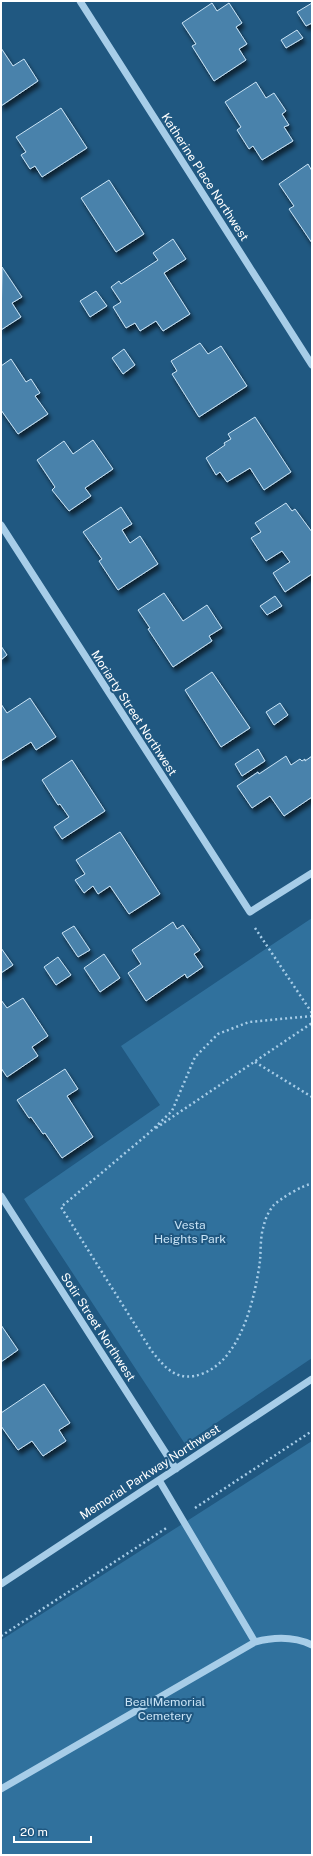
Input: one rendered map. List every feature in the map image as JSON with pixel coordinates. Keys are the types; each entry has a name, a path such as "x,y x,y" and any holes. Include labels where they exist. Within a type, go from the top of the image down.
{"street":[{"name":"Katherine Place Northwest","path":"80,1 312,365"},
{"name":"Moriarty Street Northwest","path":"1,525 250,912"},
{"path":"250,912 312,873"},
{"name":"Sotir Street Northwest","path":"1,1196 176,1469"},
{"name":"Memorial Parkway Northwest","path":"1,1584 312,1379"},
{"path":"159,1480 255,1642"},
{"path":"1,1789 255,1642 273,1638 290,1638 312,1645"}],"path":[{"path":"250,912 256,930 312,1013"},
{"path":"311,1185 274,1205 263,1225 260,1263 253,1297 242,1329 228,1354 213,1369 196,1376 181,1376 166,1370 151,1350 61,1207 149,1133 172,1111 195,1057 218,1034 249,1022 312,1016"},
{"path":"149,1133 312,1023"},
{"path":"255,1062 312,1097"},
{"path":"1,1636 312,1431"}],"green space":[{"name":"Vesta Heights Park","path":"312,918 312,1358 185,1444 24,1199 160,1105 121,1046"},
{"name":"Beal Memorial Cemetery","path":"312,1441 312,1855 1,1855 1,1640"}],"building":[{"path":"212,3 217,11 229,3 242,23 236,27 247,44 239,49 246,60 214,81 192,46 196,44 182,23"},
{"path":"312,3 312,23 306,26 297,12"},
{"path":"297,30 303,38 286,48 281,40"},
{"path":"1,48 13,66 24,59 38,81 1,106"},
{"path":"256,82 266,98 274,93 286,111 282,114 289,125 284,127 293,141 262,160 253,146 249,149 237,130 241,127 225,102"},
{"path":"61,108 87,148 42,177 35,166 30,169 21,155 26,152 16,137"},
{"path":"308,164 312,171 312,243 289,209 294,206 279,184"},
{"path":"109,180 144,234 116,252 81,198"},
{"path":"173,239 186,259 164,273 190,314 163,331 156,321 140,331 135,323 126,328 113,307 121,302 111,287 119,281 121,284 158,260 153,253"},
{"path":"2,267 22,297 12,303 21,317 1,330"},
{"path":"96,291 107,306 90,317 80,301"},
{"path":"200,343 208,354 221,346 247,386 199,417 172,374 177,371 171,361"},
{"path":"124,349 135,365 123,374 112,358"},
{"path":"11,359 26,382 31,379 40,393 35,396 48,414 18,434 1,410 1,366"},
{"path":"255,417 291,472 264,490 250,468 227,482 220,472 216,475 206,458 231,439 228,434"},
{"path":"93,440 113,469 85,488 91,496 69,511 52,490 55,487 37,460 64,441 73,454"},
{"path":"286,503 292,511 295,509 312,532 312,574 285,592 273,573 290,562 282,551 266,561 251,538 261,532 255,523"},
{"path":"121,507 132,524 122,530 130,543 140,536 158,564 118,590 99,561 102,559 83,532"},
{"path":"164,593 183,621 207,605 222,628 209,636 212,641 173,667 148,629 150,628 138,610"},
{"path":"275,596 282,606 267,615 260,606"},
{"path":"1,646 7,655 1,660"},
{"path":"212,672 250,728 221,747 185,690"},
{"path":"30,698 56,737 36,750 31,742 1,761 1,704 7,713"},
{"path":"280,703 288,715 274,725 266,712"},
{"path":"258,749 265,761 242,776 235,764"},
{"path":"286,756 291,765 300,759 302,761 305,759 305,761 312,756 312,797 284,816 270,796 252,808 237,786 258,772 259,774"},
{"path":"72,760 105,811 62,839 54,827 69,817 60,804 58,805 42,780"},
{"path":"120,832 160,894 129,914 110,886 98,894 93,886 84,893 75,880 85,874 76,860"},
{"path":"173,922 177,929 183,925 200,950 194,954 203,967 187,978 185,974 146,1001 128,973 141,964 132,950"},
{"path":"74,926 90,950 78,957 62,933"},
{"path":"1,948 13,965 1,973"},
{"path":"104,954 120,978 100,992 84,968"},
{"path":"58,957 71,975 56,985 44,967"},
{"path":"23,998 48,1036 32,1047 38,1056 7,1077 1,1068 1,1000 7,1008"},
{"path":"65,1069 78,1089 67,1096 93,1137 62,1158 45,1133 43,1134 31,1117 29,1118 17,1100"},
{"path":"1,1325 18,1350 1,1362"},
{"path":"44,1384 70,1423 59,1430 66,1441 43,1456 32,1441 18,1450 1,1426 1,1413"}]}
